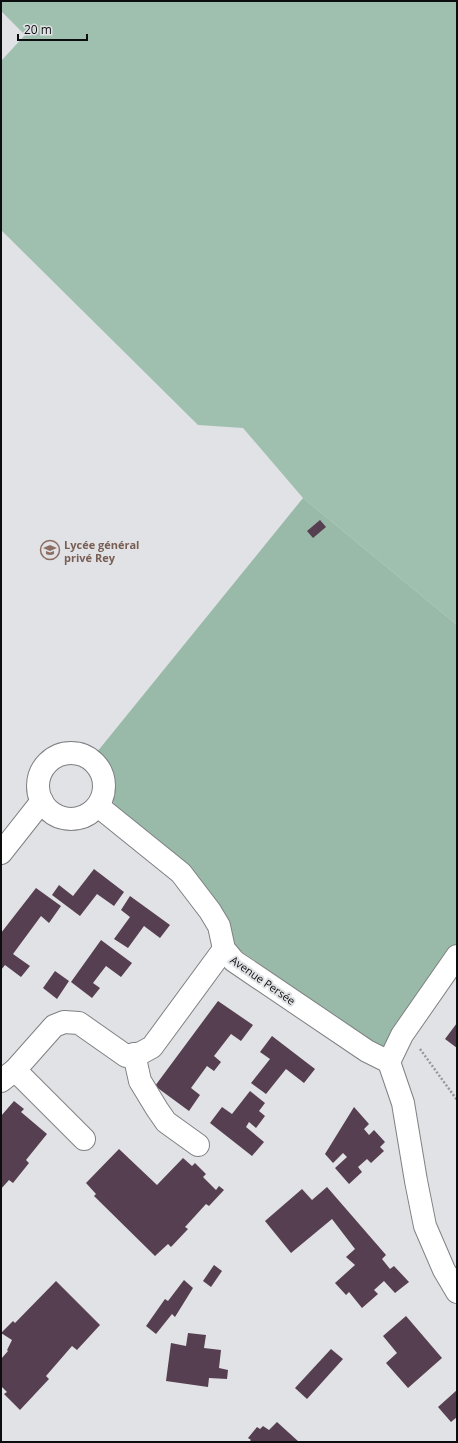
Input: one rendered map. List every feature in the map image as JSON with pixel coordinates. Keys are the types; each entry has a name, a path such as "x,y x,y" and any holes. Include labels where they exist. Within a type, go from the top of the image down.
{"street":[{"path":"78,753 93,761 103,774 105,791 98,806 85,816 68,819 53,814 42,801 38,785 43,769 54,757 62,754 78,753"},
{"path":"1,853 42,801"},
{"name":"Avenue Persée","path":"98,806 181,873 210,911 219,926 224,949 234,961 367,1051 389,1062"},
{"path":"84,1139 8,1076 54,1026 64,1022 79,1023 126,1056 141,1053 152,1047 224,949"},
{"path":"457,956 397,1042 389,1062 403,1103 425,1226 444,1270 457,1292"},
{"path":"134,1054 140,1081 166,1122 198,1145"}],"path":[{"path":"406,1028 457,1100"}],"green space":[{"path":"1,1 457,1 457,625 303,498 243,428 198,425 1,230 1,61 25,35 1,11"},
{"path":"303,498 457,625 457,950 384,1051 238,949 196,881 117,814 97,752"}],"building":[{"path":"320,520 326,527 313,538 307,531"},
{"path":"94,869 124,892 114,906 97,894 80,916 52,895 59,885 73,896"},
{"path":"36,888 61,906 49,923 41,916 13,954 30,966 21,977 5,965 1,970 1,933"},
{"path":"130,896 170,925 160,938 144,926 128,948 114,939 130,917 121,910"},
{"path":"101,940 132,963 121,977 106,966 93,983 100,988 92,998 71,982"},
{"path":"55,971 69,981 57,999 43,988"},
{"path":"218,1001 253,1025 241,1041 231,1034 214,1056 221,1062 214,1071 207,1066 191,1088 200,1095 189,1111 155,1086"},
{"path":"457,1023 457,1048 445,1039"},
{"path":"272,1036 315,1069 304,1083 286,1069 266,1094 251,1083 270,1059 260,1052"},
{"path":"250,1091 265,1103 259,1111 265,1116 256,1128 249,1122 246,1127 264,1142 252,1156 210,1123 222,1107 232,1114"},
{"path":"14,1101 24,1109 21,1112 47,1134 26,1160 29,1163 13,1183 9,1180 1,1189 1,1116"},
{"path":"354,1107 369,1124 364,1129 369,1135 374,1130 385,1142 380,1147 384,1151 371,1163 367,1159 358,1167 362,1172 349,1184 335,1168 347,1157 343,1153 333,1163 325,1154"},
{"path":"119,1149 157,1185 183,1158 192,1166 195,1163 206,1174 203,1177 216,1190 219,1186 224,1190 209,1206 206,1204 185,1227 188,1229 171,1247 168,1244 155,1256 94,1196 96,1194 86,1183"},
{"path":"327,1187 386,1255 382,1259 390,1269 394,1266 409,1282 395,1293 384,1281 374,1290 378,1294 362,1308 349,1292 346,1295 335,1283 355,1265 346,1257 355,1249 332,1219 291,1253 265,1221 302,1189 312,1200"},
{"path":"214,1265 222,1271 211,1287 203,1281"},
{"path":"184,1280 193,1288 175,1317 172,1314 156,1334 146,1326 165,1299 168,1301"},
{"path":"56,1281 100,1325 77,1350 72,1346 46,1376 49,1379 20,1410 4,1394 7,1392 1,1386 1,1359 8,1351 7,1350 12,1340 1,1333 13,1321 15,1323"},
{"path":"406,1316 442,1358 408,1388 386,1363 397,1353 383,1336"},
{"path":"188,1333 206,1335 204,1348 221,1350 219,1368 228,1370 227,1379 209,1378 208,1387 166,1381 171,1343 186,1346"},
{"path":"331,1349 343,1359 307,1399 295,1388"},
{"path":"457,1390 457,1417 451,1422 438,1407"},
{"path":"277,1422 299,1442 249,1442 251,1440 248,1438 257,1427 260,1429 263,1426 269,1430"}],"place":[{"name":"Lycée général privé Rey","path":"50,550"}]}
